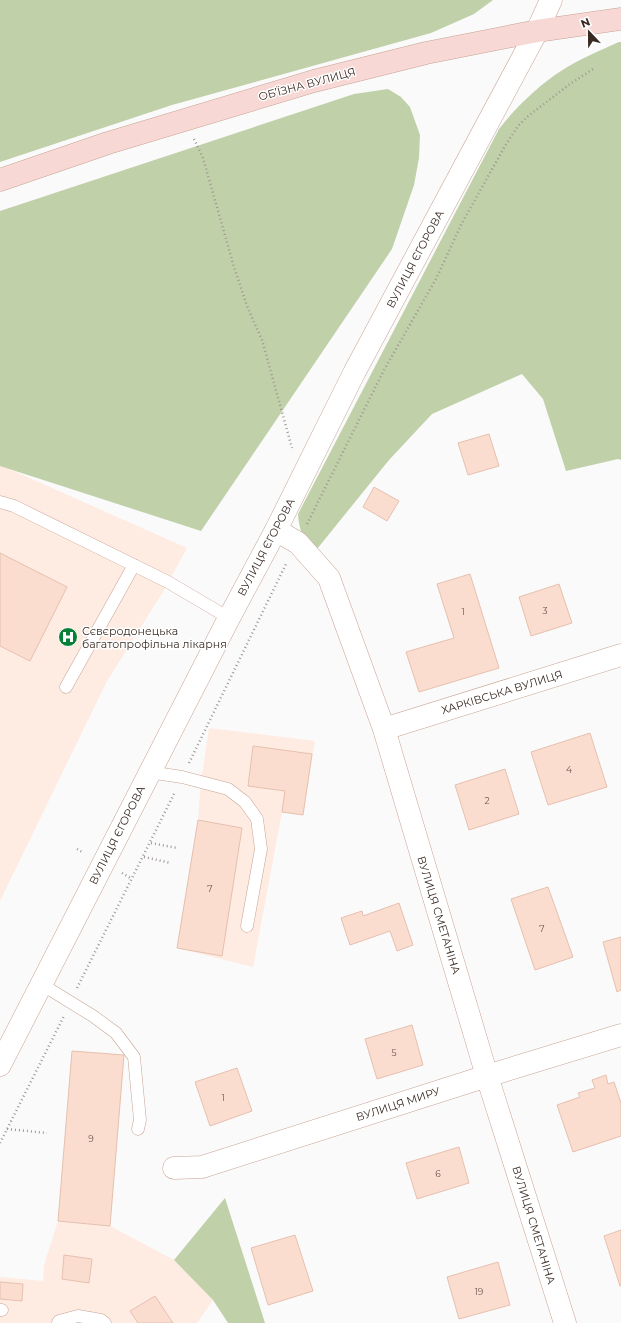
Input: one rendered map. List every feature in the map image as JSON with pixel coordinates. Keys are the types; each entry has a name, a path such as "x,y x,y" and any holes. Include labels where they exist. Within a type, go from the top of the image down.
{"main road":[{"name":"ОБ’ЇЗНА ВУЛИЦЯ","path":"0,180 108,143 314,81 426,53 537,31 621,19"}],"street":[{"name":"ВУЛИЦЯ ЄГОРОВА","path":"0,1065 149,772 276,530 354,373 537,31 551,0"},
{"name":"ВУЛИЦЯ СМЕТАНІНА","path":"276,530 298,543 329,578 384,729 487,1076 565,1323"},
{"name":"ХАРКІВСЬКА ВУЛИЦЯ","path":"384,729 621,655"},
{"name":"ВУЛИЦЯ МИРУ","path":"174,1168 202,1167 621,1035"}],"lane":[{"path":"0,502 14,506 168,582 229,618"},
{"path":"66,686 134,565"},
{"path":"149,772 228,789 245,802 257,819 261,849 247,926"},
{"path":"41,984 116,1032 134,1057 140,1120 138,1128"},
{"path":"58,1323 59,1321 78,1316 101,1320 105,1323"}],"path":[{"path":"0,1142 151,843 280,574 298,543 384,370 436,279 461,225 505,146 518,126 527,117 570,84 593,70"},
{"path":"186,119 203,158 234,267 247,306 262,340 292,446 300,482"},
{"path":"151,843 177,848"},
{"path":"144,857 171,863"},
{"path":"7,1129 47,1134"}],"shaded area":[{"name":"Сєвєродонецька багатопрофiльна лiкарня","path":"0,465 187,548 164,590 106,683 0,901"},
{"path":"209,728 315,741 303,815 282,812 253,967 177,948 198,820 201,782"},
{"path":"58,1221 110,1226 174,1260 213,1300 197,1323 0,1323 0,1277 43,1281 44,1265"}],"green space":[{"path":"0,0 493,0 474,14 431,33 172,105 0,162"},
{"path":"621,42 621,460 618,459 566,471 543,399 522,374 432,414 389,460 317,549 312,546 305,539 301,530 298,514 499,129 512,113 544,83 582,59"},
{"path":"388,89 401,97 410,107 420,135 419,158 414,185 392,249 201,531 0,466 0,211 354,94"},
{"path":"225,1198 265,1323 228,1323 213,1300 174,1260"}],"building":[{"path":"489,434 499,466 468,475 458,443"},
{"path":"374,487 399,501 387,521 363,507"},
{"path":"0,553 67,587 30,661 0,646"},
{"path":"470,574 499,668 419,692 406,652 454,638 437,584"},
{"path":"559,584 572,623 531,636 519,597"},
{"path":"590,733 607,787 548,805 531,752"},
{"path":"253,746 312,754 303,815 282,812 285,791 248,786"},
{"path":"505,769 519,814 469,830 455,785"},
{"path":"198,820 242,828 222,956 177,948"},
{"path":"548,887 573,957 535,970 511,899"},
{"path":"399,903 413,945 397,951 390,931 350,945 341,918 362,911 363,916"},
{"path":"621,937 621,990 617,992 603,942"},
{"path":"412,1025 423,1065 377,1079 365,1039"},
{"path":"72,1051 124,1055 110,1226 58,1221"},
{"path":"237,1068 252,1111 210,1126 195,1082"},
{"path":"606,1075 608,1084 614,1082 621,1103 621,1136 573,1152 557,1105 580,1097 578,1093 595,1088 592,1080"},
{"path":"459,1147 469,1183 417,1199 406,1163"},
{"path":"621,1230 621,1286 620,1286 604,1236"},
{"path":"295,1235 313,1291 268,1305 251,1248"},
{"path":"64,1255 92,1259 89,1283 62,1279"},
{"path":"498,1262 510,1305 459,1319 447,1277"},
{"path":"0,1282 23,1284 22,1301 0,1299"},
{"path":"155,1296 173,1323 138,1323 130,1311"}],"place":[{"name":"Сєвєродонецька багатопрофiльна лiкарня","path":"68,637"}]}
